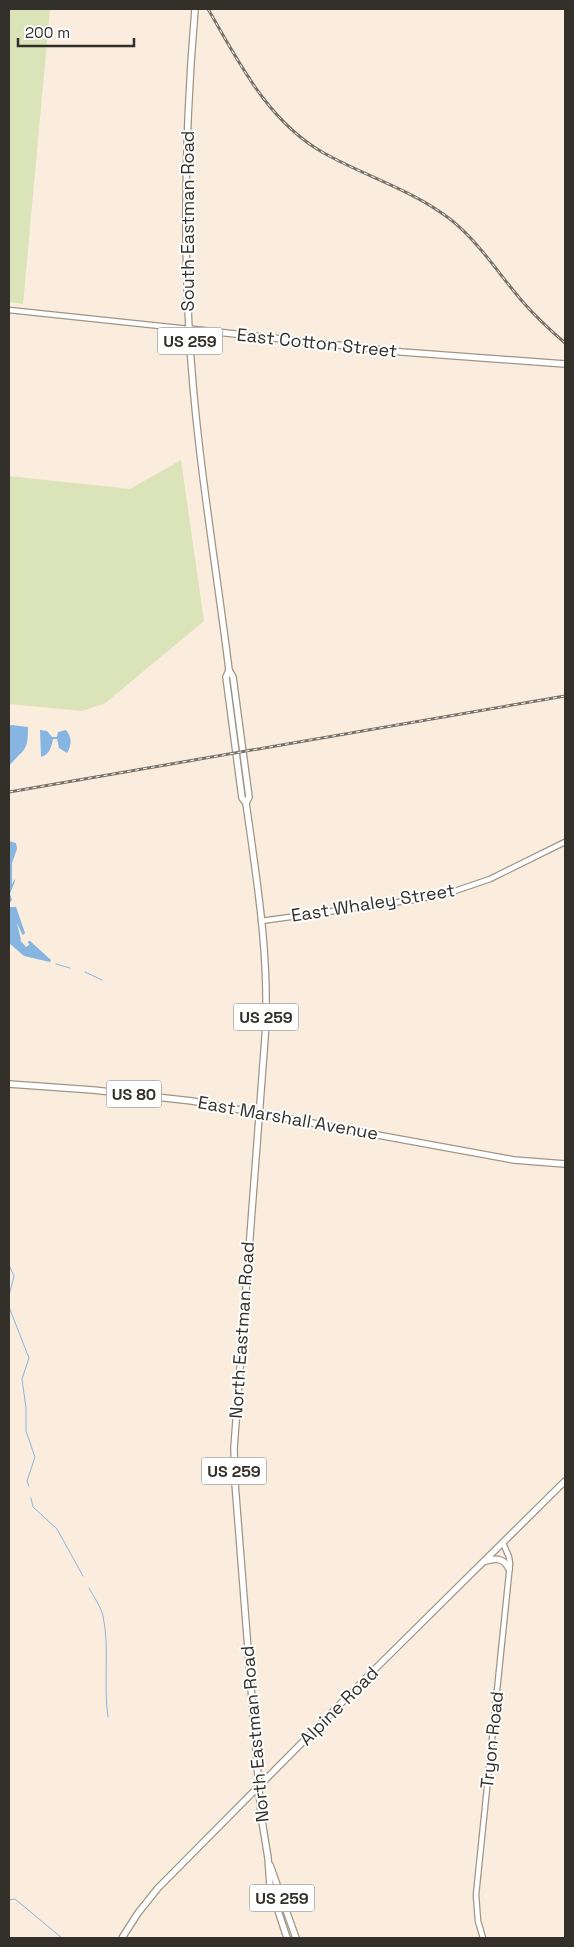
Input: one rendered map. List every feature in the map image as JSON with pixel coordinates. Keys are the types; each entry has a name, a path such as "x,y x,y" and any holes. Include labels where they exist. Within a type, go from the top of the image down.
{"main road":[{"name":"South Eastman Road","path":"195,9 186,160 186,259 189,329 198,432 229,670 233,677 243,751"},
{"name":"East Cotton Street","path":"189,329 402,352 565,364"},
{"name":"South Eastman Road","path":"229,670 226,678 236,752"},
{"name":"North Eastman Road","path":"243,751 249,797 246,803"},
{"name":"North Eastman Road","path":"236,752 242,798 246,803 262,921 267,1007 234,1448 235,1483 258,1788 270,1886 286,1938"},
{"name":"East Marshall Avenue","path":"9,1084 148,1095 258,1113 514,1160 565,1164"},
{"name":"Alpine Road","path":"122,1938 154,1892 565,1481"},
{"path":"484,1562 491,1559 501,1560 509,1569"},
{"name":"North Eastman Road","path":"268,1858 296,1938"}],"street":[{"name":"East Cotton Street","path":"9,310 189,329"},
{"name":"East Whaley Street","path":"262,921 405,902 449,893 490,879 565,842"},
{"name":"Tryon Road","path":"483,1938 478,1921 476,1890 509,1569 509,1557 502,1543"}],"green space":[{"path":"9,9 50,9 23,304 9,302"},
{"path":"181,460 204,621 104,704 81,711 9,704 9,476 130,489"}],"water":[{"path":"9,726 28,727 28,735 24,750 9,766"},
{"path":"40,730 47,731 52,737 57,737 58,732 66,730 71,741 67,753 59,748 57,739 53,739 51,748 41,757"},
{"path":"9,841 16,843 17,849 12,863 12,884 15,879 15,881 10,894 12,900 9,904"},
{"path":"9,907 16,907 25,933 22,934 17,923 20,940 26,947 29,945 28,941 30,941 51,960 50,962 24,956 9,943"}],"waterway":[{"path":"9,28 9,48"},
{"path":"56,964 70,968"},
{"path":"85,972 102,980"},
{"path":"9,1265 14,1276 9,1296"},
{"path":"9,1307 29,1358 22,1379 26,1408 26,1431 35,1457 27,1481 29,1486"},
{"path":"31,1498 33,1507 57,1529 83,1576"},
{"path":"89,1588 101,1609 105,1628 108,1717"},
{"path":"9,1900 15,1899 62,1938"}],"railway":[{"path":"208,9 243,69 270,107 285,124 322,152 419,199 450,219 479,248 527,307 565,343"},
{"path":"9,792 565,696"}]}
